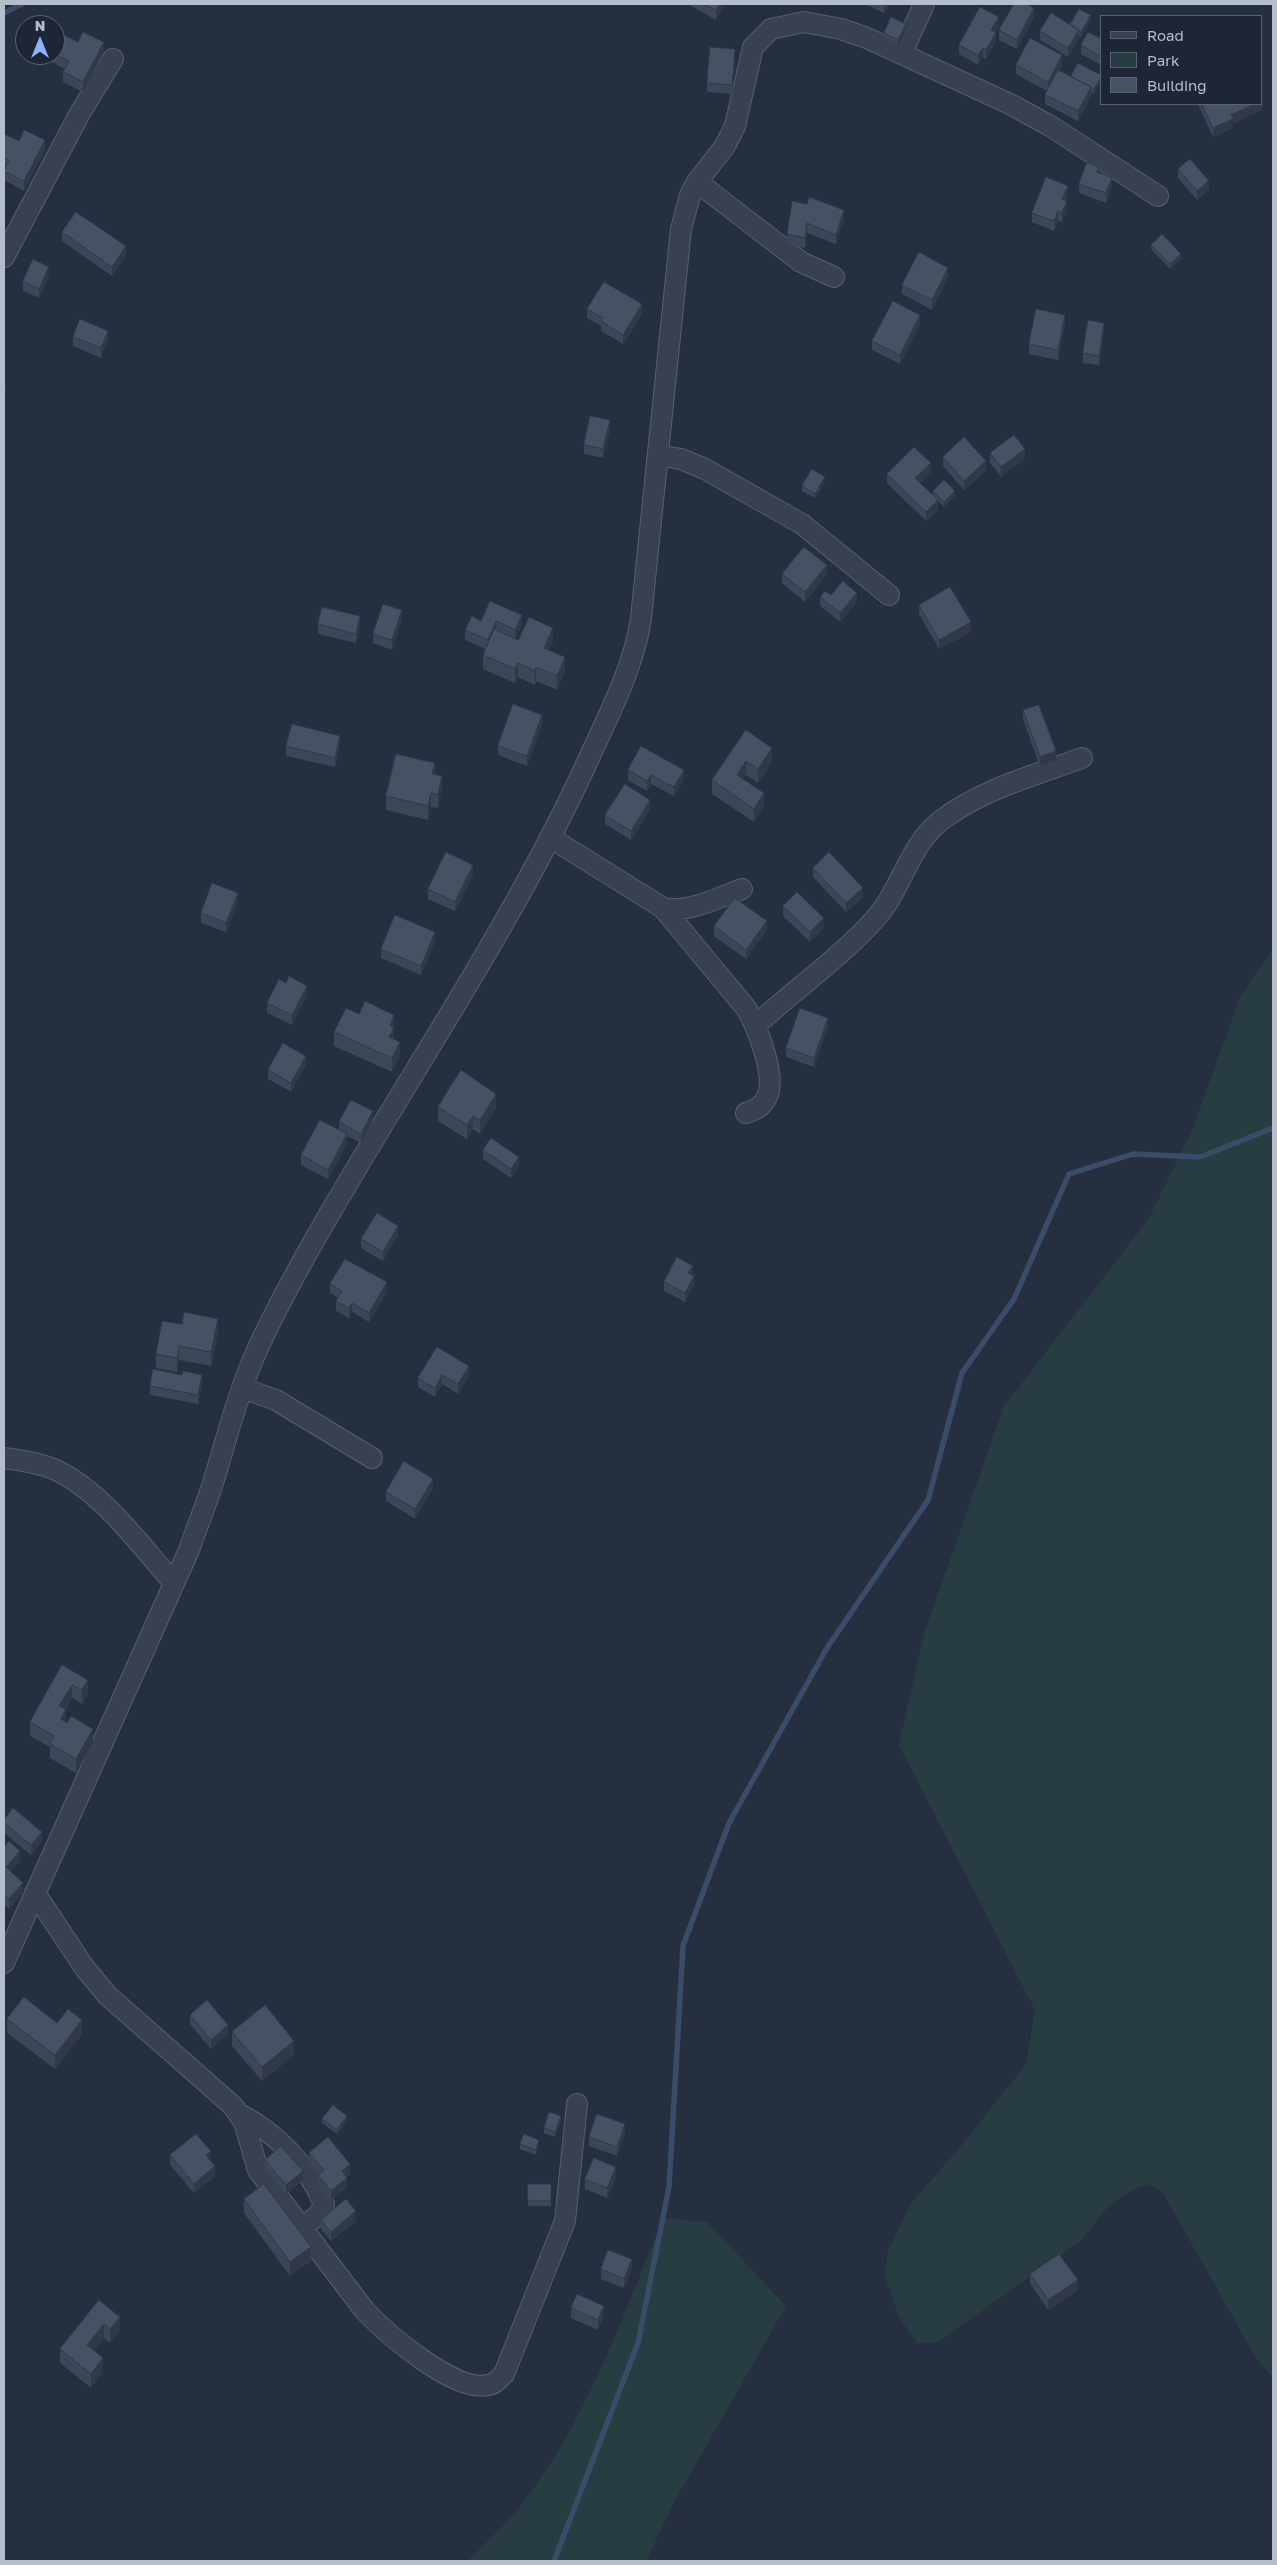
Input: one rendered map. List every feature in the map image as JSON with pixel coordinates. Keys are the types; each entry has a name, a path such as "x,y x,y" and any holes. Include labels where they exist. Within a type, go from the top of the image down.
{"street":[{"path":"902,53 924,4"},
{"path":"4,1963 174,1583 212,1486 242,1388 269,1323 308,1253 475,974 551,838 602,729 638,638 681,229 686,206 697,182 725,146 735,126 753,46 771,29 791,23 820,24 867,38 1012,105 1059,132 1158,196"},
{"path":"4,257 71,130 113,59"},
{"path":"697,182 801,262 834,277"},
{"path":"658,455 681,459 705,469 802,524 889,595"},
{"path":"756,1025 875,919 892,898 927,833 942,819 965,805 1006,786 1082,758"},
{"path":"551,838 663,908 746,1008 756,1025 769,1078 767,1096 758,1109 746,1114"},
{"path":"663,908 675,910 707,902 742,889"},
{"path":"242,1388 276,1400 372,1458"},
{"path":"4,1458 30,1462 56,1471 87,1490 174,1583"},
{"path":"35,1893 84,1967 106,1995 233,2106 244,2122 258,2170 365,2311 382,2330 409,2350 461,2382 476,2386 488,2385 498,2382 504,2374 565,2221 577,2104"},
{"path":"238,2113 269,2132 295,2157 318,2189 324,2204 321,2213 312,2221 300,2226"}],"green space":[{"path":"1273,949 1273,2377 1256,2358 1162,2191 1146,2185 1130,2191 1106,2209 1082,2240 937,2343 917,2343 900,2319 885,2277 887,2254 909,2206 957,2151 1026,2064 1035,2010 899,1745 924,1634 1004,1406 1148,1220 1192,1131 1240,997"},
{"path":"663,2218 707,2222 786,2306 674,2502 646,2561 468,2561 514,2513 543,2474 584,2405 618,2330"}],"building":[{"path":"704,4 720,4 716,10"},
{"path":"1014,4 1026,4 1034,8 1017,40 999,30"},
{"path":"980,7 999,17 991,30 996,33 986,50 983,48 978,55 959,45"},
{"path":"1079,9 1091,15 1081,32 1070,25"},
{"path":"1051,13 1079,30 1068,48 1040,31"},
{"path":"891,17 906,24 898,40 884,33"},
{"path":"83,32 104,42 83,82 63,72 69,61 65,59 65,36 78,42"},
{"path":"1088,32 1100,38 1100,55 1081,45"},
{"path":"1030,38 1062,55 1048,82 1016,65"},
{"path":"710,47 735,49 732,85 707,83"},
{"path":"1078,63 1100,74 1100,79 1094,89 1071,76"},
{"path":"1058,70 1091,87 1078,111 1045,95"},
{"path":"1202,105 1253,105 1231,115 1233,119 1213,128"},
{"path":"24,130 45,140 24,181 4,171 9,160 4,157 4,134 19,141"},
{"path":"1190,159 1209,181 1197,191 1178,169"},
{"path":"1087,162 1099,167 1097,172 1112,178 1106,193 1079,184"},
{"path":"1046,177 1068,186 1062,199 1067,201 1062,213 1058,211 1054,221 1032,213"},
{"path":"809,197 844,210 836,235 807,223 805,238 787,234 792,201 807,204"},
{"path":"76,212 126,246 112,267 62,232"},
{"path":"1162,234 1181,254 1170,264 1151,245"},
{"path":"919,252 948,268 932,300 902,285"},
{"path":"33,259 49,267 39,289 23,281"},
{"path":"604,282 642,304 623,335 601,321 603,318 587,309"},
{"path":"893,301 920,315 900,355 872,341"},
{"path":"1036,309 1065,315 1058,350 1029,344"},
{"path":"80,319 108,331 101,348 73,337"},
{"path":"1088,320 1104,323 1099,356 1083,353"},
{"path":"590,416 610,420 603,449 584,445"},
{"path":"1014,435 1025,449 1001,467 990,453"},
{"path":"964,437 986,461 964,481 943,457"},
{"path":"914,447 931,463 915,478 938,500 926,512 887,474"},
{"path":"812,469 825,477 815,494 802,486"},
{"path":"944,480 955,491 944,502 933,491"},
{"path":"804,547 827,565 805,592 782,574"},
{"path":"843,581 857,593 840,613 820,597 825,591 831,595"},
{"path":"950,587 971,622 939,640 919,605"},
{"path":"490,601 522,615 515,630 496,621 488,640 465,630 472,616 481,621"},
{"path":"383,604 402,610 392,640 373,634"},
{"path":"322,607 360,616 356,634 318,624"},
{"path":"529,617 553,628 544,648 565,657 557,676 536,667 535,671 518,663 515,669 483,655 494,629 518,640"},
{"path":"513,704 542,715 527,756 498,746"},
{"path":"1039,705 1056,751 1040,757 1023,710"},
{"path":"292,724 340,736 335,758 286,746"},
{"path":"746,730 772,748 758,769 746,761 737,775 764,793 754,809 712,780"},
{"path":"641,746 684,770 674,787 651,775 647,781 628,770"},
{"path":"396,754 435,763 432,774 442,776 438,795 431,793 428,806 386,796"},
{"path":"625,784 650,800 631,831 605,815"},
{"path":"446,852 473,865 455,902 428,889"},
{"path":"829,852 863,888 846,903 813,868"},
{"path":"212,883 238,893 226,923 201,913"},
{"path":"797,892 824,918 810,932 783,906"},
{"path":"735,898 767,921 746,950 714,926"},
{"path":"395,915 435,932 421,966 381,949"},
{"path":"289,976 307,986 292,1015 267,1003 279,979 286,983"},
{"path":"365,1001 394,1015 390,1026 394,1028 389,1037 400,1042 392,1058 334,1032 346,1008 359,1014"},
{"path":"800,1008 828,1018 814,1058 786,1048"},
{"path":"283,1043 306,1056 291,1083 268,1070"},
{"path":"461,1070 496,1094 480,1120 473,1116 467,1125 438,1107"},
{"path":"351,1100 373,1111 361,1134 339,1122"},
{"path":"320,1120 347,1134 328,1170 301,1155"},
{"path":"491,1138 519,1157 511,1169 483,1150"},
{"path":"377,1213 398,1226 383,1252 361,1239"},
{"path":"677,1257 693,1266 688,1273 694,1276 685,1293 664,1282"},
{"path":"345,1259 387,1282 369,1313 352,1303 349,1308 336,1301 342,1291 330,1284"},
{"path":"184,1312 218,1319 211,1352 179,1346 177,1358 156,1354 162,1321 182,1324"},
{"path":"437,1347 469,1366 458,1384 442,1375 435,1388 418,1378"},
{"path":"153,1369 182,1375 183,1371 202,1375 198,1395 150,1386"},
{"path":"404,1461 433,1479 415,1509 386,1492"},
{"path":"62,1665 88,1680 82,1690 72,1685 59,1706 66,1709 61,1719 67,1723 71,1716 93,1729 76,1759 50,1744 54,1736 30,1722"},
{"path":"13,1808 42,1832 31,1845 4,1823 4,1820"},
{"path":"9,1841 20,1851 6,1867 23,1883 9,1899 4,1895 4,1847"},
{"path":"24,1997 57,2023 68,2009 82,2020 55,2055 7,2019"},
{"path":"207,2000 228,2025 211,2040 190,2015"},
{"path":"265,2005 294,2041 262,2067 232,2032"},
{"path":"333,2105 347,2116 337,2130 322,2119"},
{"path":"549,2112 561,2116 555,2132 544,2128"},
{"path":"597,2114 625,2124 617,2147 589,2137"},
{"path":"196,2134 211,2151 206,2155 215,2166 194,2184 170,2155"},
{"path":"524,2134 539,2140 536,2150 520,2144"},
{"path":"328,2137 350,2164 342,2171 347,2178 331,2191 318,2175 324,2170 309,2153"},
{"path":"281,2146 303,2171 286,2185 265,2160"},
{"path":"594,2158 616,2167 607,2188 585,2179"},
{"path":"264,2184 311,2247 290,2262 244,2199"},
{"path":"528,2184 551,2184 551,2201 528,2201"},
{"path":"346,2199 356,2211 331,2232 321,2220"},
{"path":"608,2250 632,2259 624,2279 601,2269"},
{"path":"1059,2254 1078,2280 1048,2300 1030,2274"},
{"path":"577,2294 604,2306 598,2320 571,2308"},
{"path":"99,2300 120,2317 110,2329 104,2324 87,2345 103,2358 91,2374 60,2349"}],"waterway":[{"path":"4,13 22,4"},
{"path":"554,2561 638,2343 669,2187 683,1946 729,1823 827,1648 928,1500 962,1373 1014,1299 1069,1174 1133,1154 1200,1157 1273,1128"}]}
